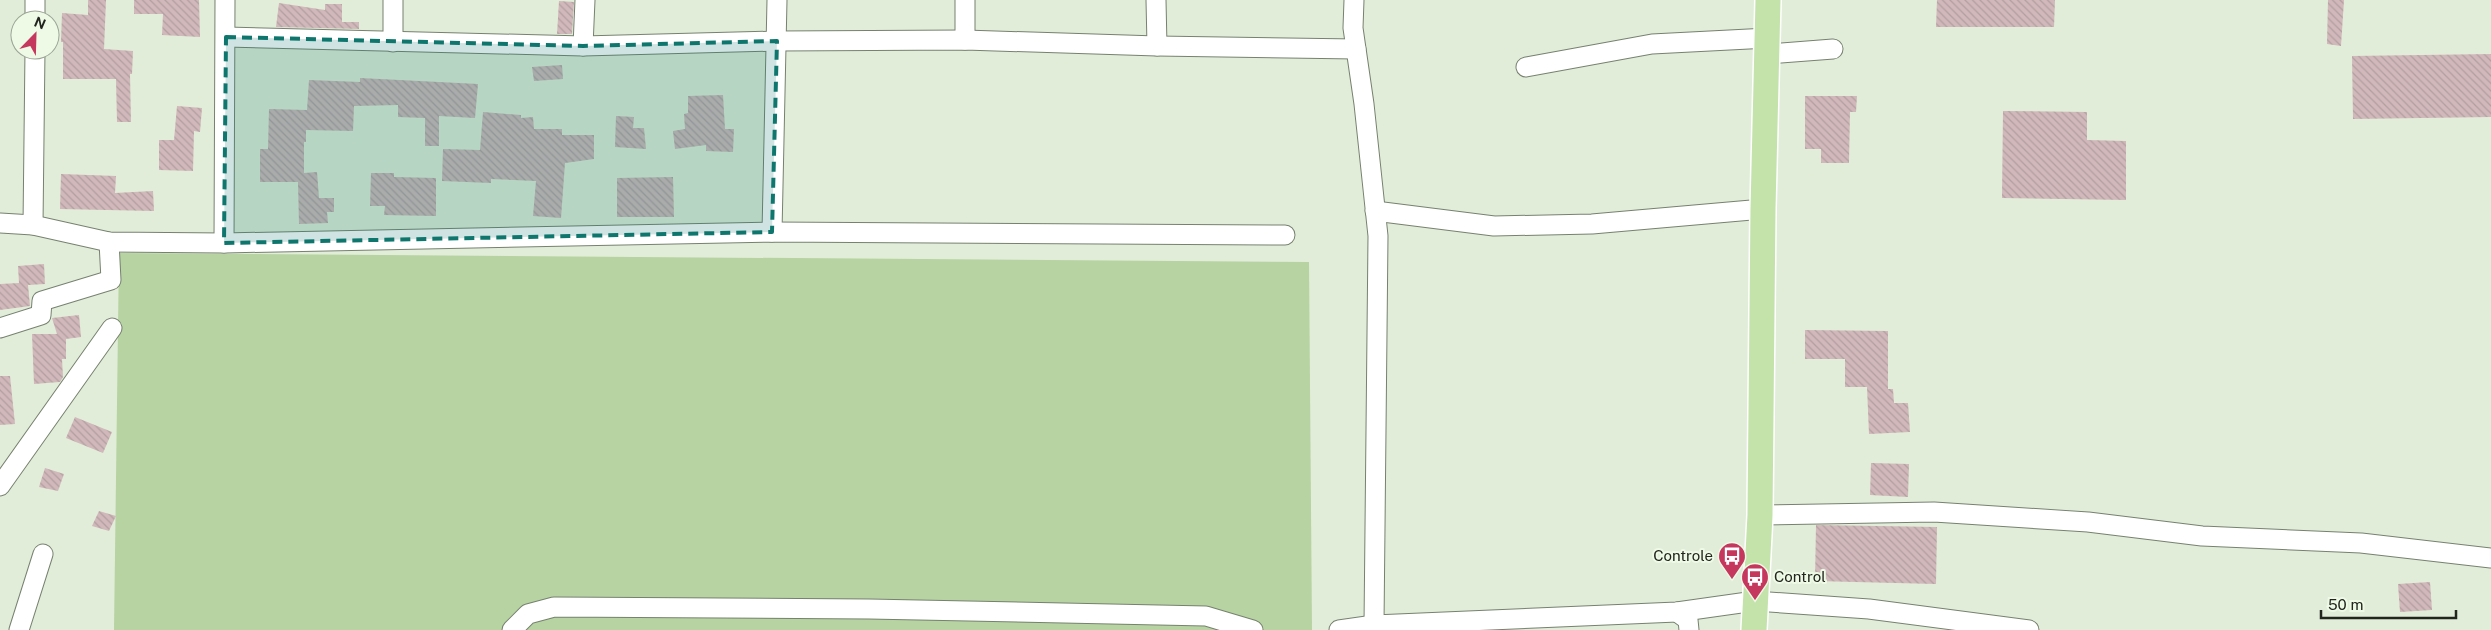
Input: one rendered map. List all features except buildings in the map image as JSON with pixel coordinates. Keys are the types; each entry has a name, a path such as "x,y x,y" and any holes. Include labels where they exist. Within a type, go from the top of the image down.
{"main road":[{"path":"1754,630 1760,516 1763,209 1768,0"}],"street":[{"path":"224,243 226,0"},
{"path":"393,0 393,42"},
{"path":"583,46 585,0"},
{"path":"772,232 777,0"},
{"path":"965,0 965,40"},
{"path":"1156,0 1157,46"},
{"path":"1354,0 1353,28 1378,236 1374,625"},
{"path":"226,37 583,46 777,41 965,40 1356,50"},
{"path":"1526,67 1652,44 1833,49"},
{"path":"33,225 35,60"},
{"path":"1375,211 1494,226 1592,224 1763,209"},
{"path":"0,223 33,225 109,242 224,243 772,232 1285,235"},
{"path":"0,328 41,315 42,301 111,280 109,242"},
{"path":"0,486 112,328"},
{"path":"1760,516 1934,512 2088,522 2202,536 2361,543 2491,558"},
{"path":"19,630 43,554"},
{"path":"1339,630 1374,625 1677,612 1755,601 1869,608 2029,630"},
{"path":"512,630 528,614 554,607 869,609 1206,616 1253,630"},
{"path":"1677,612 1688,620 1689,630"}],"highlighted area":[{"path":"226,37 583,46 777,41 772,232 224,243"}],"green space":[{"path":"119,253 1309,262 1312,630 114,630"}],"place":[{"name":"Controle","path":"1732,580"},
{"name":"Control","path":"1755,601"}]}
